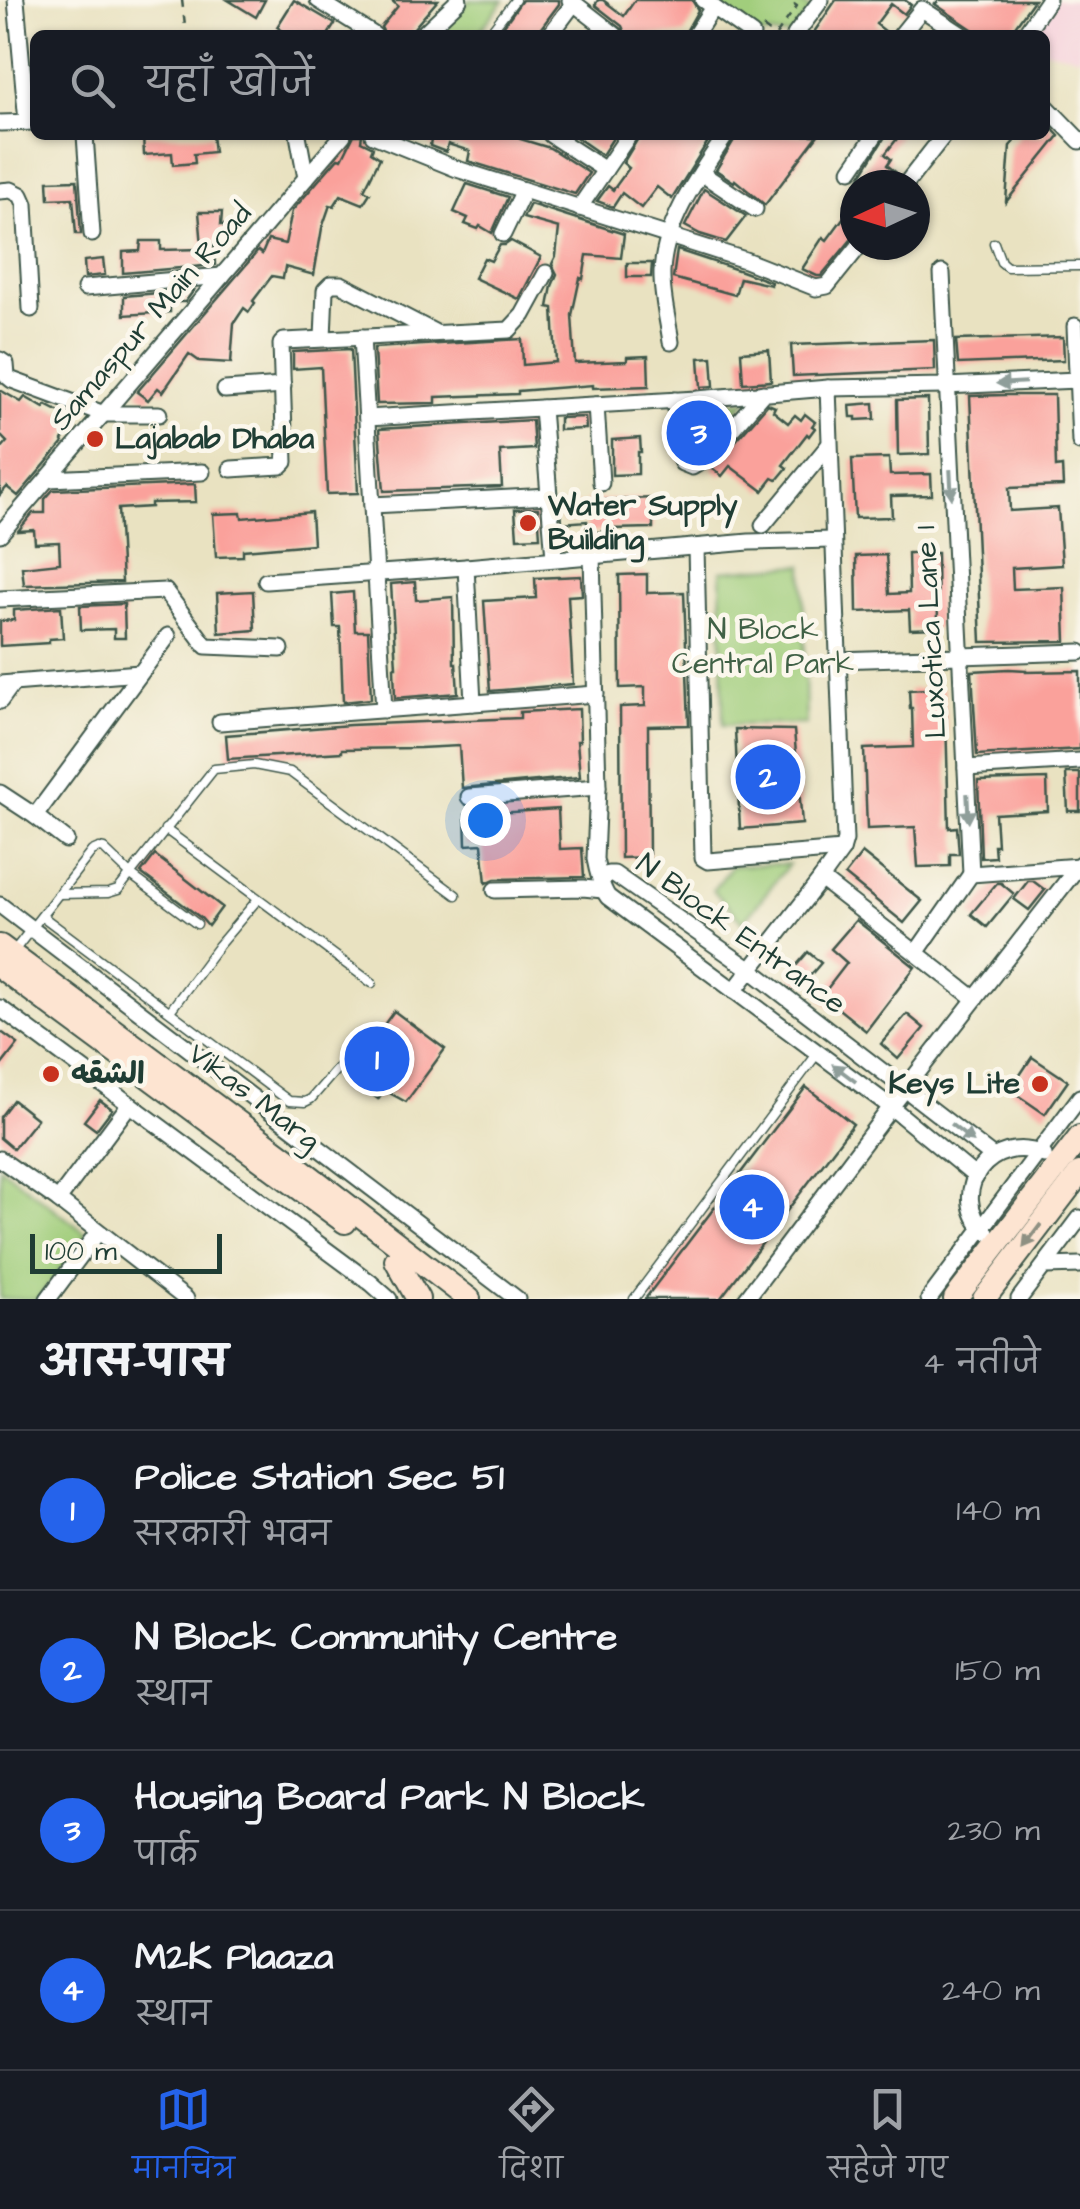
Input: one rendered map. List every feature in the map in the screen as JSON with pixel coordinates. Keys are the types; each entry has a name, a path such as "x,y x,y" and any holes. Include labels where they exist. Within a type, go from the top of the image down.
{"main road":[{"name":"Vikas Marg","path":"4,956 286,1168 469,1299"},
{"path":"984,1299 1067,1170 1080,1137"},
{"name":"Vikas Marg","path":"286,1168 448,1299"},
{"path":"956,1299 990,1236 1067,1170"},
{"path":"396,1260 418,1299"}],"street":[{"path":"16,0 30,115"},
{"path":"318,0 366,30"},
{"path":"428,30 459,0"},
{"path":"1027,30 1048,0"},
{"path":"553,30 572,2 605,30"},
{"path":"802,30 812,3"},
{"path":"697,30 708,4 745,30"},
{"path":"904,30 922,9 954,30"},
{"path":"0,31 17,30"},
{"path":"1050,110 1080,142"},
{"path":"0,123 30,122"},
{"path":"86,140 92,234"},
{"path":"299,140 306,178"},
{"name":"Samaspur Main Road","path":"0,534 339,140"},
{"path":"386,140 457,169 744,260 816,288 827,286 848,260"},
{"path":"411,150 417,140"},
{"path":"559,140 605,170"},
{"path":"579,208 626,140"},
{"path":"671,342 662,273 668,236 723,140"},
{"path":"851,170 872,140"},
{"path":"917,170 939,140"},
{"path":"701,172 755,209"},
{"path":"503,234 524,190"},
{"path":"0,191 22,195 25,204 31,309"},
{"path":"232,470 281,466 285,462 281,344 284,340 509,330 523,315 546,273"},
{"name":"Luxotica Lane 1","path":"942,273 971,874"},
{"path":"85,288 222,276"},
{"path":"323,338 325,290 330,284 340,284 437,334"},
{"path":"1075,326 1080,442"},
{"path":"362,337 384,710"},
{"path":"0,360 6,364 7,376 12,380 104,414 159,414"},
{"path":"367,418 828,388 1077,380"},
{"path":"225,390 283,386"},
{"path":"734,992 842,850 846,829 828,388"},
{"path":"675,400 680,458 682,464 692,467 707,458 763,393"},
{"path":"596,404 601,484"},
{"path":"542,408 554,558"},
{"path":"763,525 829,445"},
{"path":"49,479 202,472"},
{"path":"372,505 549,496"},
{"path":"266,581 749,542 832,540"},
{"path":"696,547 703,858 708,861 842,850"},
{"path":"495,890 603,884 595,859 598,787 592,555"},
{"path":"466,567 473,704"},
{"path":"0,599 165,591 206,646 281,648"},
{"path":"35,816 168,636"},
{"path":"838,660 1080,652"},
{"path":"0,701 6,683 140,673"},
{"path":"220,722 596,694"},
{"path":"966,768 1080,761"},
{"path":"469,797 598,787"},
{"path":"0,793 66,840"},
{"path":"916,953 971,874 1079,865"},
{"path":"746,1299 1079,865"},
{"name":"N Block Entrance","path":"976,1177 891,1108 608,897 603,884 608,874 614,874 751,970 992,1156"},
{"path":"821,879 976,999"},
{"path":"0,904 37,922 306,1140 516,1299"},
{"path":"0,1008 388,1299"},
{"path":"929,1299 990,1236 974,1218 971,1206 976,1177 992,1156 1008,1150 1067,1170 1080,1097"},
{"path":"58,1200 129,1105"},
{"path":"286,1168 306,1140"},
{"path":"0,1160 186,1299"},
{"path":"1020,1299 1080,1218"},
{"path":"48,1299 98,1232"},
{"path":"1046,1266 1080,1265"}],"lane":[{"path":"492,30 514,0"},
{"path":"994,243 1000,262 1007,267 1080,266"},
{"path":"58,894 114,892 214,769 231,766 290,772 456,895"},
{"path":"165,829 372,983"},
{"path":"4,956 37,922 92,851 99,848 197,924"},
{"path":"170,1012 258,899"},
{"path":"37,922 170,1012 289,1101 311,1098 367,1034"},
{"path":"634,1299 818,1053"}],"path":[{"path":"182,0 185,26"},
{"path":"779,30 796,6 788,0"}],"shaded area":[{"path":"1055,0 1080,0 1080,57 1050,51 1050,30 1035,30"}],"green space":[{"path":"470,0 504,0 481,30 437,30"},
{"path":"708,0 798,0 811,10 795,30 750,30"},
{"path":"747,400 687,459 682,407"},
{"name":"N Block Central Park","path":"803,565 806,724 723,725 721,571"},
{"path":"789,864 743,922 713,890 732,866"},
{"path":"0,1167 87,1234 38,1299 0,1299"}],"building":[{"path":"228,0 265,0 256,17"},
{"path":"294,0 335,24 331,30 277,27"},
{"path":"391,0 438,0 413,30 382,30 398,6"},
{"path":"522,0 559,0 540,30 501,30"},
{"path":"603,0 624,16 635,0 692,0 698,10 687,30 624,30 595,5"},
{"path":"836,0 905,0 911,5 904,14 891,4 876,24 884,30 815,30"},
{"path":"939,0 1034,0 1013,30 974,30 935,4"},
{"path":"1050,126 1059,136 1006,202 1010,146 1015,140 1050,140"},
{"path":"143,140 213,140 214,152 194,154 195,163 173,165 172,153 144,155"},
{"path":"352,140 373,147 371,152 380,158 364,190 370,193 363,204 341,195 334,206 330,205 314,275 285,267 283,278 272,276 249,312 244,308 234,323 231,363 199,361 189,354 163,392 158,388 148,400 137,392 258,251 262,254 268,240 285,244 292,211 338,158 342,159"},
{"path":"431,140 523,140 550,148 589,173 575,194 468,161 470,151 448,144 446,152 430,146"},
{"path":"580,140 612,140 602,155"},
{"path":"637,140 709,140 672,199 657,187 641,208 622,193 613,207 597,201 608,186 613,190 629,168 623,163"},
{"path":"734,140 814,140 765,205 716,170"},
{"path":"883,140 896,140 885,154 891,159 887,165 893,170 864,170"},
{"path":"77,180 81,234 76,234 73,198 49,199 48,181"},
{"path":"467,184 508,197 492,233 465,224 468,218 454,212"},
{"path":"704,189 746,216 726,242 685,226"},
{"path":"530,204 624,234 621,258 587,255 572,315 575,363 648,356 649,386 593,385 518,394 436,397 436,403 377,404 374,348 522,339 523,365 556,362 553,308 548,307 557,274 552,264 559,228 523,218"},
{"path":"199,212 222,212 226,241 214,243 215,265 123,273 123,252 140,251 141,241 161,241 161,250 201,249"},
{"path":"840,222 840,253 821,276 802,269 823,237 827,240"},
{"path":"511,241 541,257 519,299 474,278 484,258 491,261 500,245"},
{"path":"677,250 771,285 740,278 735,295 673,278"},
{"path":"103,259 105,275 85,277 84,261"},
{"path":"627,263 652,263 651,277 627,277"},
{"path":"194,290 185,302 170,302 170,312 124,315 124,296"},
{"path":"1063,337 1064,360 958,364 956,340"},
{"path":"934,340 935,370 793,376 791,345"},
{"path":"351,349 358,493 327,494 321,367 293,369 293,352"},
{"path":"769,350 771,381 743,383 741,352"},
{"path":"712,357 714,386 701,387 699,358"},
{"path":"0,390 21,402 25,397 44,408 46,405 77,416 63,443 18,496 7,487 0,495 0,450 7,442 0,435"},
{"path":"1054,395 1056,467 1062,466 1063,486 1009,488 1010,511 1058,508 1062,565 1012,568 1013,589 1064,587 1066,641 981,642 970,396"},
{"path":"928,399 929,454 898,455 897,400"},
{"path":"874,403 875,419 851,417 850,405"},
{"path":"768,404 788,423 795,415 801,420 805,414 815,422 815,428 783,465 787,468 763,491 730,466 722,476 712,468"},
{"path":"585,417 586,429 559,430 559,418"},
{"path":"532,420 534,449 500,451 502,487 384,491 379,429"},
{"path":"640,438 638,474 612,475 612,440"},
{"path":"889,458 890,475 931,474 932,495 891,496 892,517 855,518 852,459"},
{"path":"195,484 196,502 151,503 151,507 118,509 122,582 24,585 22,567 60,563 59,542 35,543 34,530 18,531 33,513 45,513 45,499 53,490"},
{"path":"653,498 653,528 587,533 587,521 562,523 561,506"},
{"name":"Water Supply Building","path":"538,508 540,537 517,538 515,509"},
{"path":"311,512 313,544 243,550 243,556 216,557 213,514 241,513 242,518"},
{"path":"908,553 937,553 938,628 910,629 909,610 857,612 856,556 886,555 889,594 909,593"},
{"path":"647,574 647,593 684,592 689,725 648,726 649,857 621,858 620,707 645,706 645,687 620,688 619,575"},
{"path":"581,576 582,595 568,596 573,684 490,691 484,601 536,598 535,578"},
{"path":"415,582 416,600 453,597 458,693 395,698 391,584"},
{"path":"253,591 255,630 219,633 217,593"},
{"path":"353,592 355,631 368,631 371,699 343,702 340,627 334,627 332,594"},
{"path":"124,604 125,638 114,638 114,629 81,630 80,606"},
{"path":"61,607 63,638 49,639 49,643 0,646 0,621 14,620 14,610"},
{"path":"972,671 1080,671 1080,749 977,755"},
{"path":"943,688 949,828 957,827 959,854 950,854 950,866 918,867 915,827 867,829 864,749 913,747 909,690"},
{"path":"579,709 580,777 462,788 459,746 342,749 228,759 226,735 520,718 520,712"},
{"path":"735,729 794,730 802,824 740,829"},
{"path":"1066,773 1080,773 1080,811 1068,811"},
{"path":"1047,779 1048,811 995,814 995,857 981,858 978,781"},
{"path":"558,809 560,849 582,848 584,877 495,879 486,883 482,844 466,845 465,815"},
{"path":"862,853 922,901 904,923 845,875"},
{"path":"155,855 222,907 208,926 141,873"},
{"path":"1028,881 1045,890 1029,910 1014,899"},
{"path":"997,883 1014,894 987,927 971,914"},
{"path":"856,920 915,967 866,1031 820,998 847,963 831,949"},
{"path":"808,952 821,963 802,985 789,974"},
{"path":"394,1011 445,1049 406,1102 384,1090 378,1099 366,1090 373,1081 356,1063"},
{"path":"907,1014 924,1028 898,1059 881,1044"},
{"path":"0,1031 18,1044 0,1067"},
{"name":"Keys Lite","path":"1032,1057 1068,1081 1045,1114 1010,1090"},
{"path":"806,1087 853,1124 720,1299 645,1299"},
{"path":"13,1100 37,1119 13,1149 0,1138 0,1117"},
{"path":"100,1100 112,1109 96,1130 84,1121"}],"place":[{"name":"Housing Board Park N Block","path":"699,433"},
{"name":"Lajabab Dhaba","path":"95,439"},
{"name":"Water Supply Building","path":"528,523"},
{"name":"N Block Community Centre","path":"768,777"},
{"name":"Police Station Sec 51","path":"377,1059"},
{"name":"الشقه","path":"51,1074"},
{"name":"Keys Lite","path":"1040,1084"},
{"name":"M2K Plaaza","path":"752,1207"}]}
